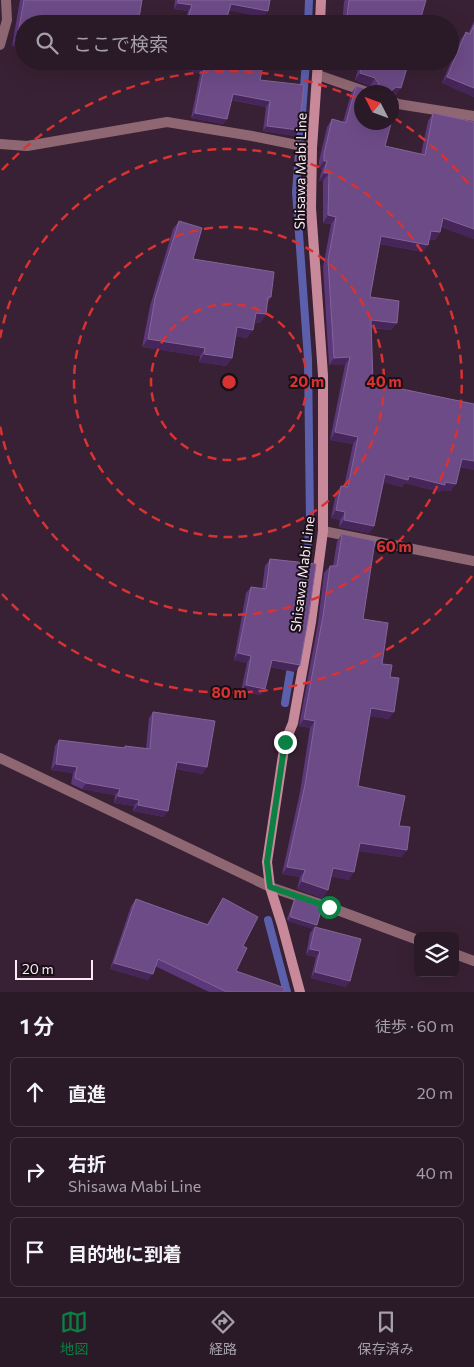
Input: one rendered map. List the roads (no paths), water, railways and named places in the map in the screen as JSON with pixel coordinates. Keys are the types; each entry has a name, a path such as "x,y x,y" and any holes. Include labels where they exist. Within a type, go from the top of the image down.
{"main road":[{"path":"320,15 321,0"},
{"name":"Shisawa Mabi Line","path":"300,992 270,887 267,862 285,742 293,723 311,622 323,531 323,375 311,208 303,146 318,70"}],"street":[{"path":"0,45 7,20 6,0"},
{"path":"318,75 354,87"},
{"path":"399,104 474,116"},
{"path":"0,144 27,146 167,122 303,146"},
{"path":"323,531 474,561"},
{"path":"0,758 270,887 414,939"},
{"path":"459,955 474,961"}],"waterway":[{"path":"308,15 309,0"},
{"path":"305,70 296,192 308,359 310,522 305,573"},
{"path":"285,703 292,661"},
{"path":"268,920 287,992"}]}
